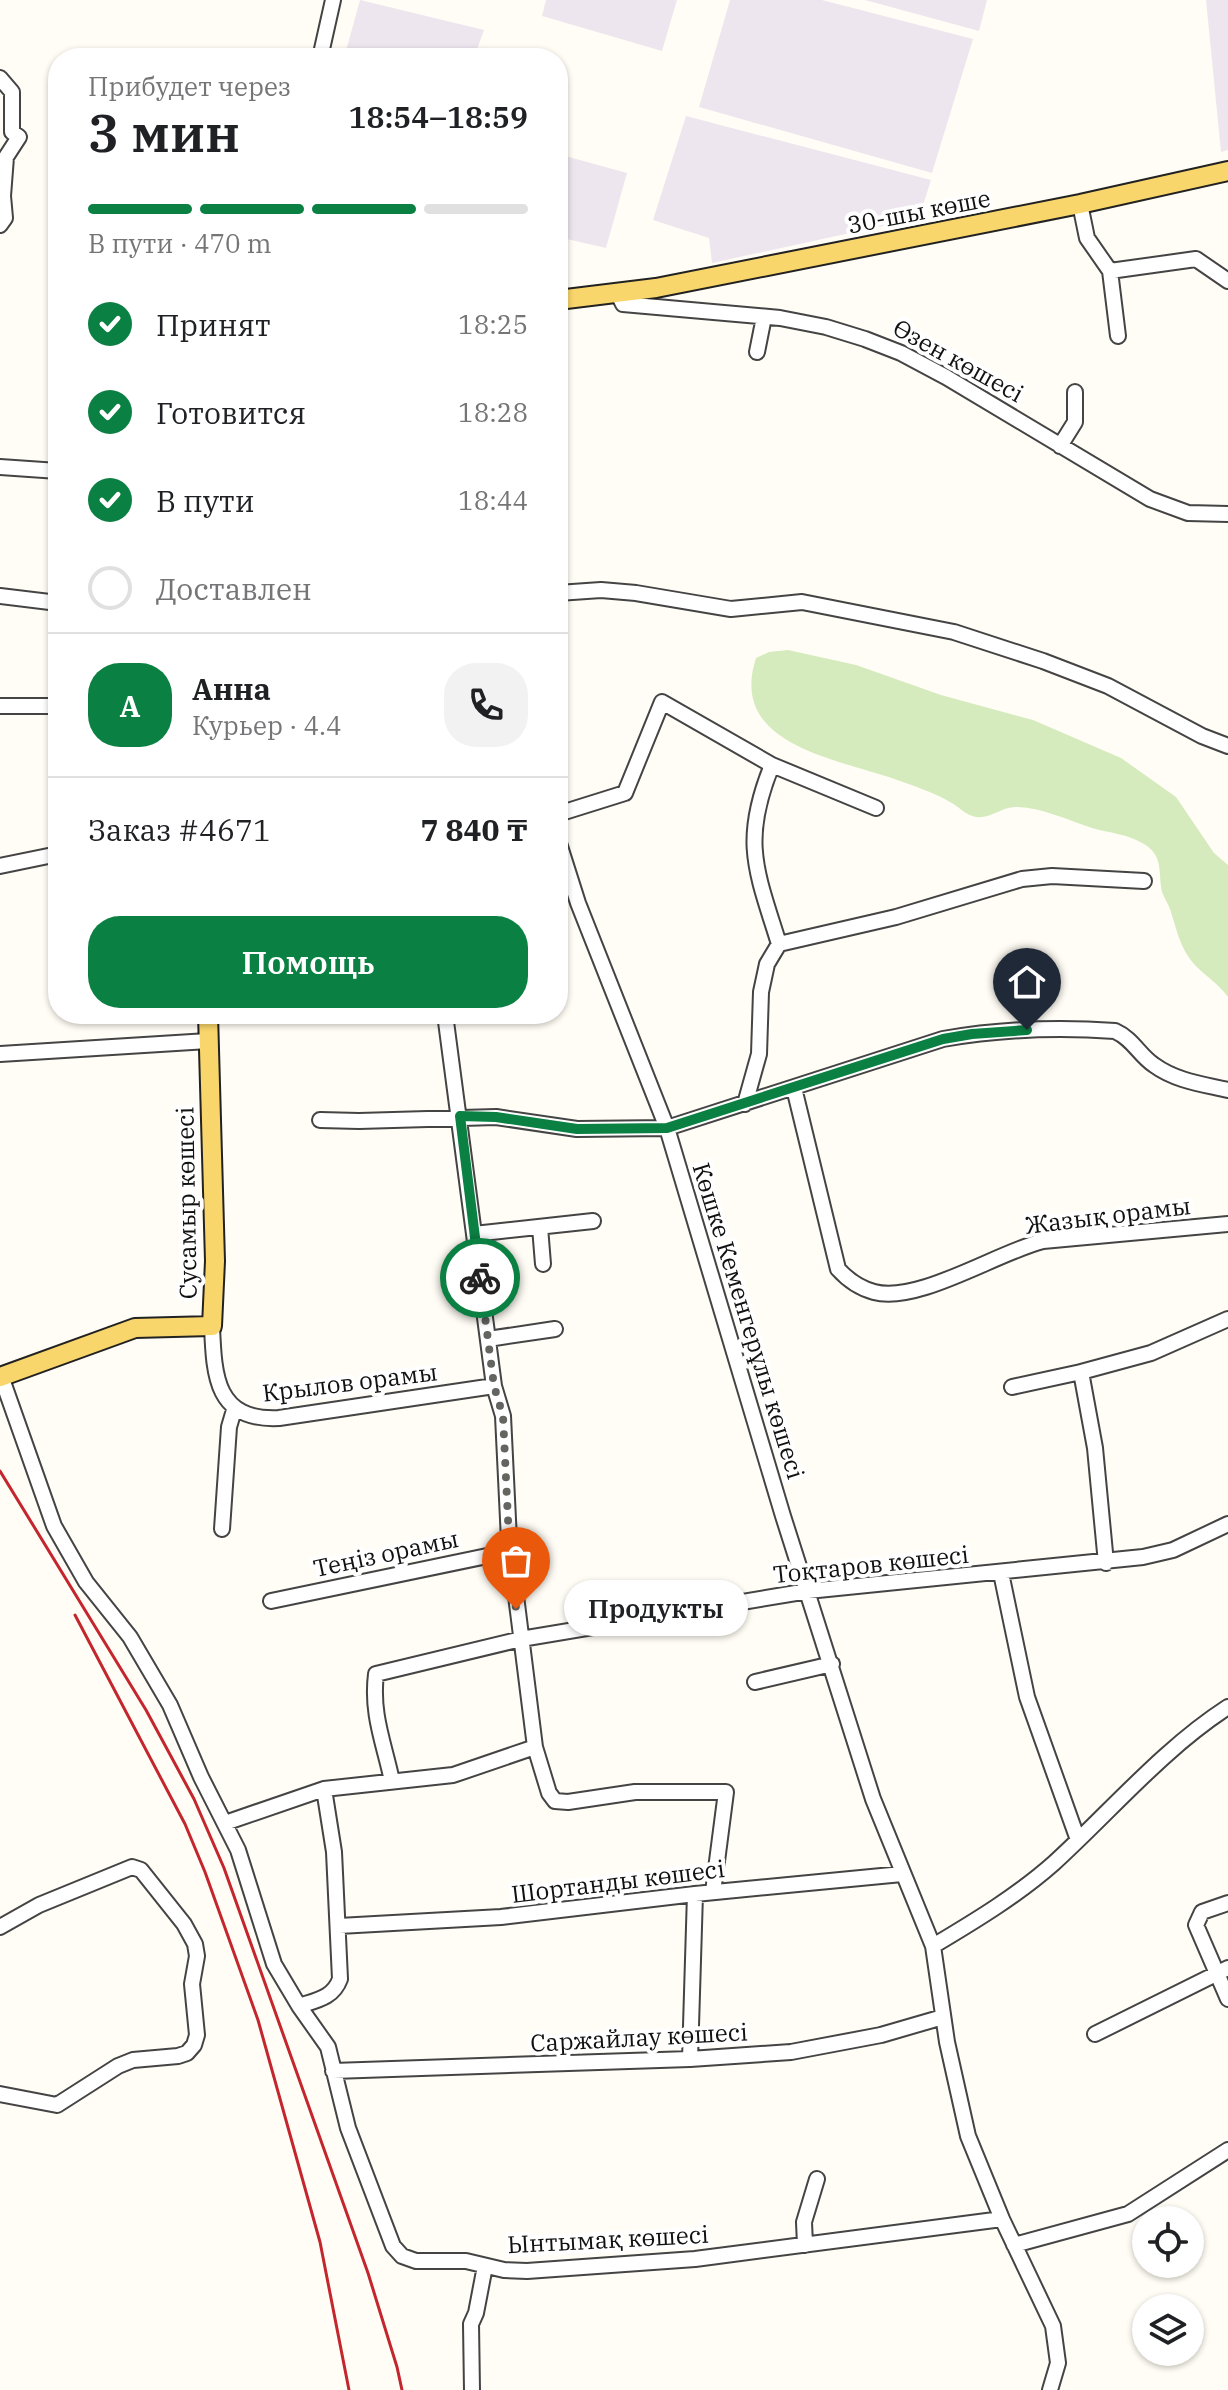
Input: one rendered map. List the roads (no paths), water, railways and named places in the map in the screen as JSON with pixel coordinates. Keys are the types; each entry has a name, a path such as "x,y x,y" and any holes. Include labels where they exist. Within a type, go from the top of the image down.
{"main road":[{"name":"30-шы көше","path":"617,292 656,288 1080,204 1228,171"},
{"path":"568,299 617,292"},
{"name":"Сусамыр көшесі","path":"208,1024 215,1261 212,1326"},
{"path":"0,1376 135,1328 212,1326"}],"street":[{"path":"322,48 333,0"},
{"path":"0,78 12,92 12,132 19,137 6,157 2,221"},
{"path":"1080,204 1087,238 1110,271 1118,336"},
{"path":"1110,271 1196,259 1228,281"},
{"name":"Өзен көшесі","path":"617,292 623,304 764,317 826,327 901,353 1167,507 1188,513 1228,514"},
{"path":"757,352 764,317"},
{"path":"1060,446 1075,422 1075,392"},
{"path":"0,467 48,470"},
{"path":"568,592 601,590 636,593 731,609 802,602 954,632 1108,686 1202,736 1228,746"},
{"path":"0,596 48,602"},
{"path":"568,811 625,793 662,702 772,765 876,808"},
{"path":"0,706 48,706"},
{"path":"772,765 755,815 753,848 758,877 779,944"},
{"path":"0,866 48,856"},
{"name":"Көшке Кеменгерұлы көшесі","path":"568,872 667,1128 773,1485 873,1799 933,1946 943,2017 968,2136 1002,2219 1053,2326 1058,2363 1050,2390"},
{"path":"745,1104 759,1054 761,992 767,964 779,944 896,917 1022,879 1052,876 1144,881"},
{"path":"446,1024 494,1386 503,1416 511,1551 535,1747 549,1793 555,1801 568,1802 635,1792 726,1792 713,1892"},
{"path":"320,1120 460,1116 496,1117 577,1129 667,1128 943,1039 972,1034 1080,1029 1115,1031 1127,1036 1150,1063 1170,1076 1228,1090"},
{"path":"0,1054 208,1041"},
{"name":"Жазық орамы","path":"794,1088 838,1269 858,1286 876,1293 908,1291 1025,1245 1043,1241 1228,1224"},
{"path":"474,1234 593,1221"},
{"path":"540,1227 543,1264"},
{"path":"1012,1387 1151,1353 1228,1319"},
{"name":"Сусамыр көшесі","path":"212,1326 214,1362 222,1390"},
{"path":"488,1339 555,1329"},
{"path":"1081,1372 1095,1448 1106,1563"},
{"name":"Ынтымақ көшесі","path":"0,1376 54,1526 86,1582 130,1637 157,1679 238,1850 274,1964 328,2047 348,2128 393,2246 402,2256 416,2261 466,2261 527,2271 695,2259 1002,2219"},
{"name":"Крылов орамы","path":"222,1390 234,1410 259,1419 494,1386"},
{"path":"222,1529 229,1427 234,1410"},
{"name":"Тоқтаров көшесі","path":"392,1781 376,1722 373,1694 376,1674 521,1639 808,1591 1106,1563 1173,1550 1228,1524"},
{"name":"Теңіз орамы","path":"271,1601 511,1551"},
{"path":"1001,1573 1027,1697 1078,1840"},
{"path":"755,1682 832,1664"},
{"path":"933,1946 1026,1886 1188,1736 1228,1707"},
{"path":"225,1823 324,1789 453,1775 535,1747"},
{"path":"299,2006 328,1996 336,1989 340,1979 334,1852 324,1789"},
{"path":"0,1927 39,1905 132,1867 141,1870 164,1896 184,1924 195,1944 197,1956 192,1984 197,2035 187,2053 133,2060 118,2066 57,2105 0,2094"},
{"name":"Шортанды көшесі","path":"339,1926 501,1917 902,1874"},
{"path":"690,2059 695,1894"},
{"path":"1228,1903 1202,1912 1196,1925 1222,1970 1228,1999"},
{"path":"1095,2034 1222,1970"},
{"name":"Саржайлау көшесі","path":"333,2071 690,2059 791,2052 881,2035 943,2017"},
{"path":"1014,2245 1128,2214 1228,2150"},
{"path":"805,2245 804,2222 817,2179"},
{"path":"472,2390 471,2324 485,2266"}],"railway":[{"path":"0,1471 146,1710 194,1799 224,1868 368,2273 402,2390"},
{"path":"75,1615 185,1824 258,2020 320,2242 349,2390"}],"place":[{"name":"Продукты","path":"516,1609"}]}
